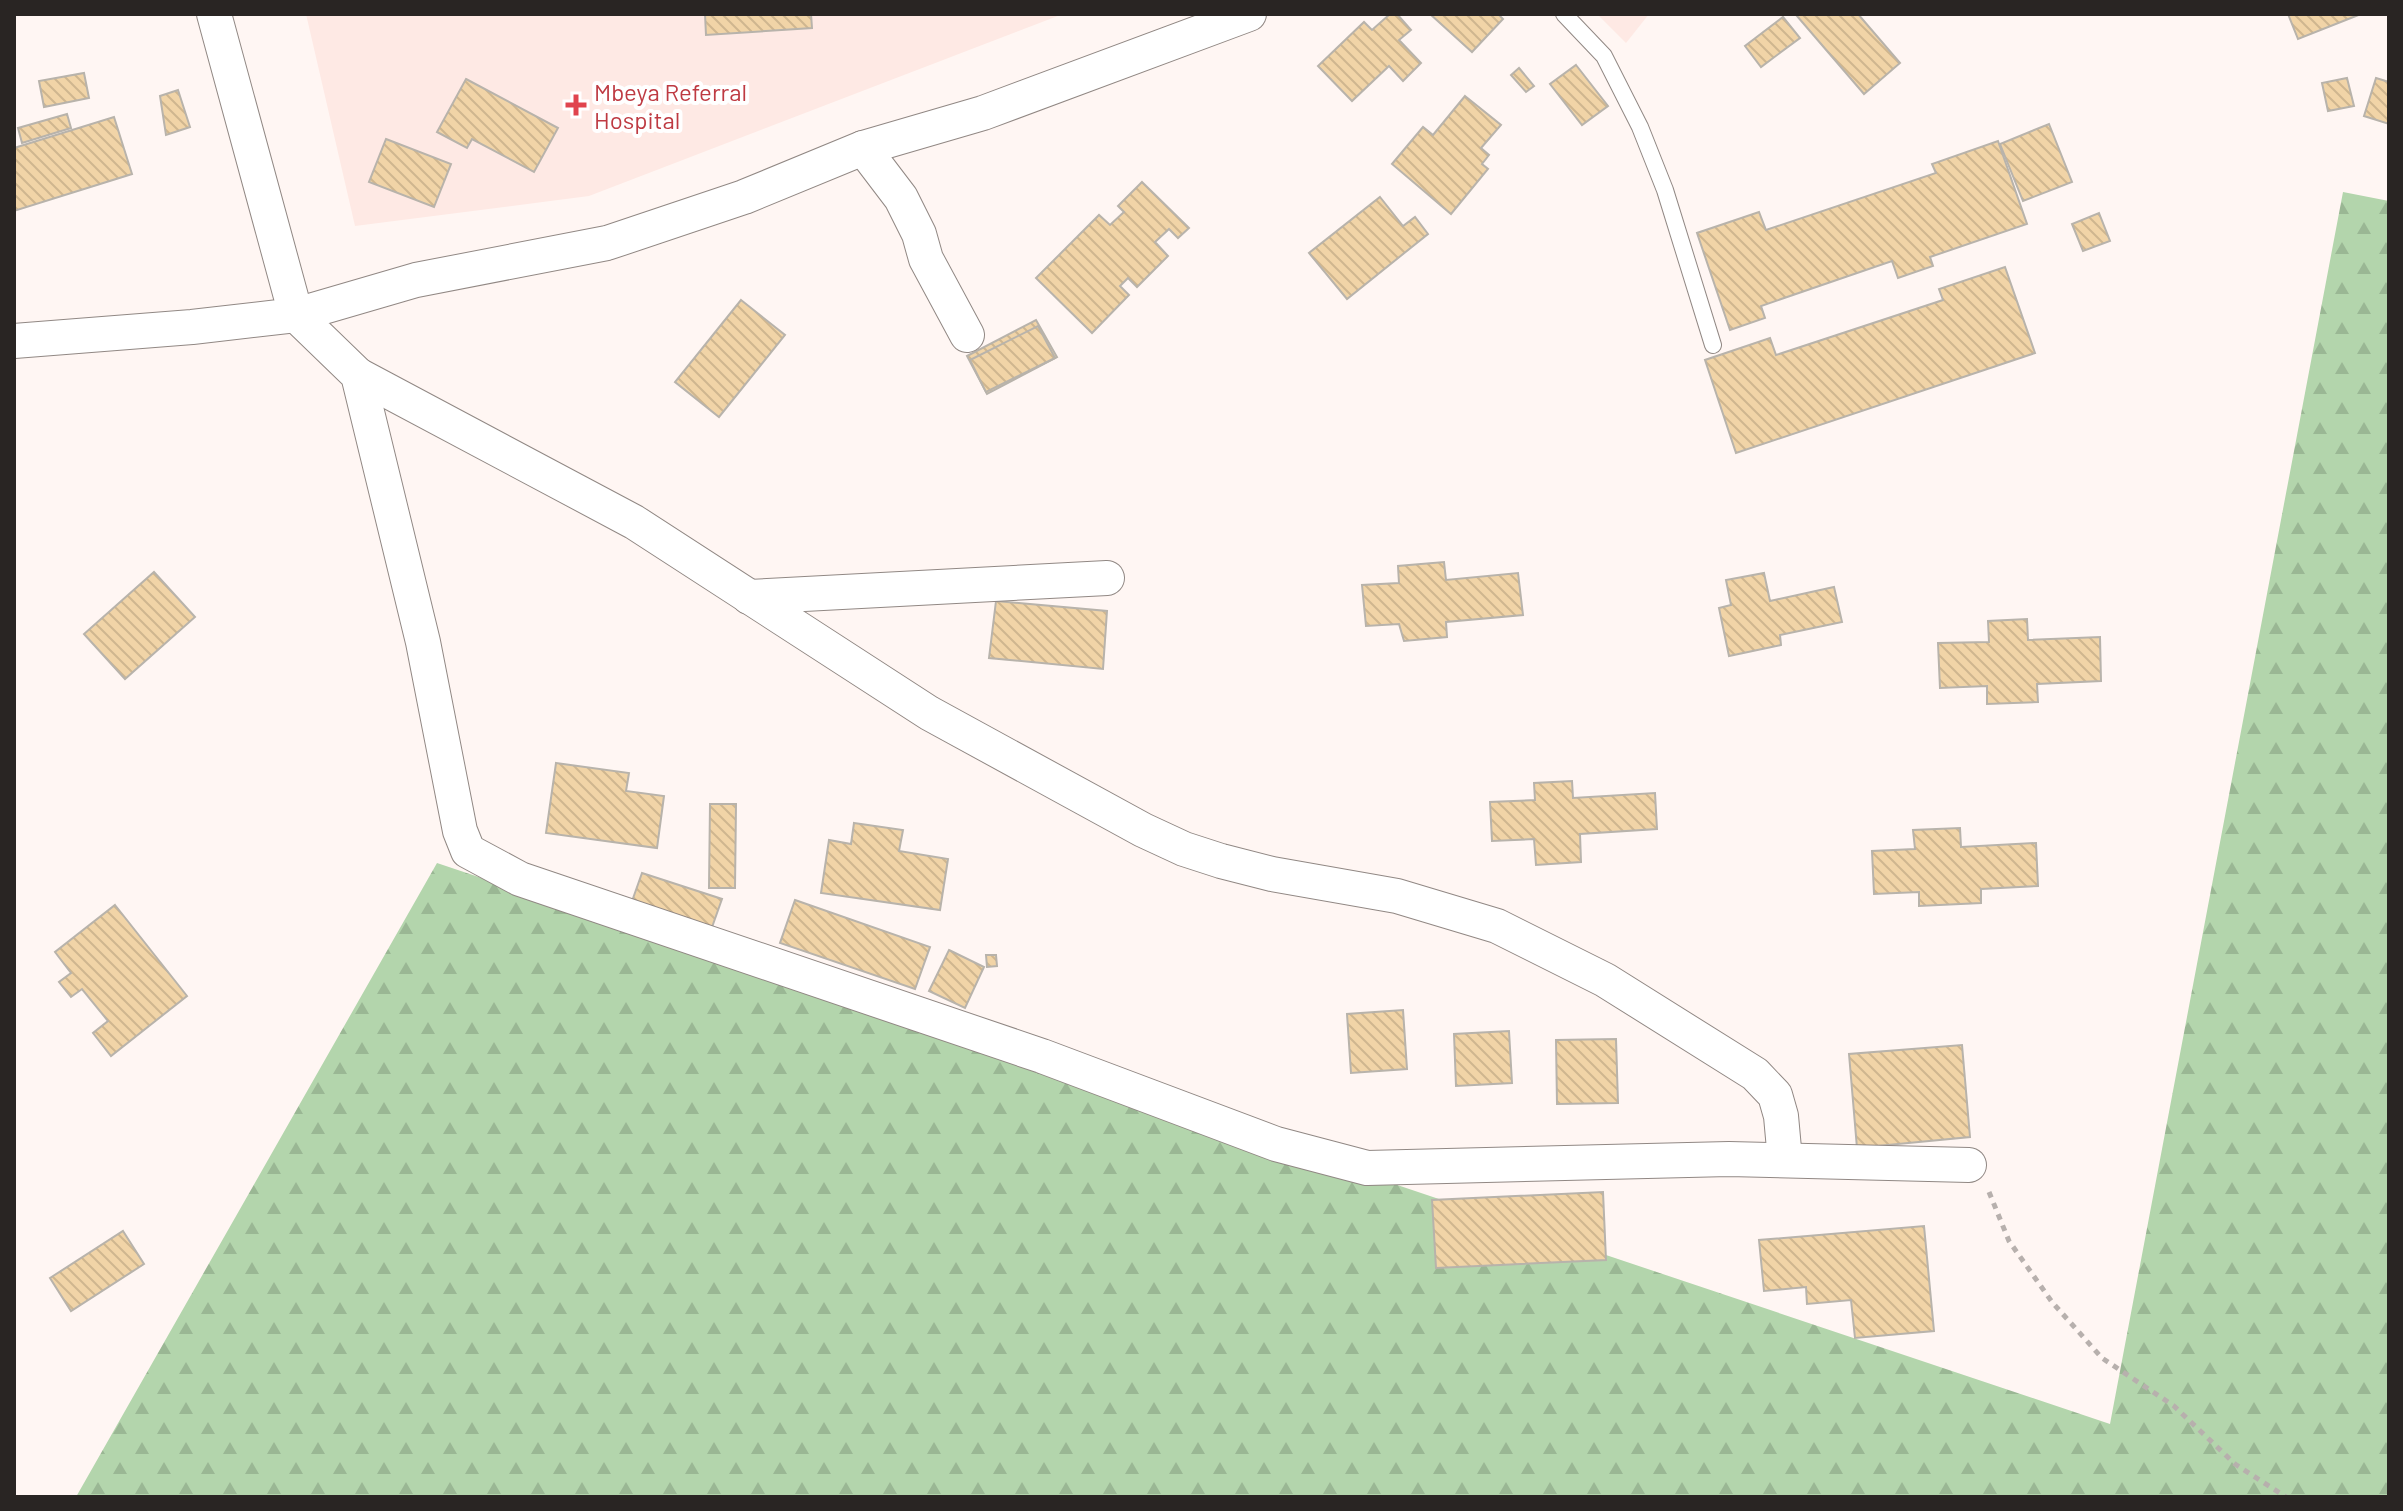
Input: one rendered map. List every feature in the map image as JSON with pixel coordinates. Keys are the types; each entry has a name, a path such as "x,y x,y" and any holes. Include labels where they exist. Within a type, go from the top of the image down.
{"street":[{"path":"214,14 296,315 358,375 634,522 929,713 1143,830 1184,849 1272,874 1397,896 1449,910 1497,926 1605,980 1755,1074 1775,1095 1781,1116 1785,1160"},
{"path":"14,341 192,327 296,315 416,280 607,243 744,197 863,148 983,113 1249,14"},
{"path":"863,148 901,198 919,234 926,259 967,335"},
{"path":"358,375 423,642 460,831 468,851 488,864 520,879 1042,1056 1276,1144 1367,1168 1713,1159 1969,1165"},
{"path":"749,597 1107,578"}],"lane":[{"path":"1564,14 1604,56 1640,127 1665,190 1713,345"}],"path":[{"path":"1969,1165 1991,1194 2009,1241 2052,1302 2102,1358 2174,1406 2235,1464 2286,1497"}],"shaded area":[{"name":"Mbeya Referral Hospital","path":"306,14 1063,14 589,196 355,226"},
{"path":"1597,14 1649,14 1626,43"}],"green space":[{"path":"2343,192 2389,201 2389,1497 76,1497 437,863 2110,1424"}],"building":[{"path":"705,14 811,14 812,28 706,35"},
{"path":"1390,14 1397,14 1411,30 1399,40 1421,63 1403,81 1389,66 1352,101 1318,66 1364,22 1372,30"},
{"path":"1430,14 1498,14 1503,19 1472,52"},
{"path":"1858,14 1900,63 1864,94 1797,16"},
{"path":"2288,14 2361,14 2298,39"},
{"path":"1783,17 1800,38 1761,67 1745,46"},
{"path":"1576,65 1608,106 1582,125 1550,84"},
{"path":"1519,68 1534,86 1526,92 1511,75"},
{"path":"84,73 89,98 44,107 39,81"},
{"path":"2347,78 2354,106 2328,111 2322,83"},
{"path":"2376,78 2389,82 2389,124 2364,116"},
{"path":"466,79 558,128 534,172 472,139 467,148 437,132"},
{"path":"178,90 190,127 166,135 160,96"},
{"path":"1465,96 1501,125 1481,148 1489,155 1482,164 1488,169 1451,214 1392,164 1423,127 1433,135"},
{"path":"67,114 71,128 22,143 18,128"},
{"path":"114,117 132,174 14,211 14,148"},
{"path":"2049,124 2072,182 2023,201 2000,144"},
{"path":"386,139 451,164 434,207 369,182"},
{"path":"1998,141 2027,224 1930,257 1933,266 1898,278 1892,261 1761,306 1765,318 1730,330 1697,233 1759,212 1766,230 1936,173 1932,164"},
{"path":"1142,182 1189,228 1178,238 1169,229 1155,242 1168,256 1137,287 1128,278 1120,286 1129,295 1092,333 1036,278 1099,215 1110,225 1124,212 1118,206"},
{"path":"1380,197 1403,226 1415,217 1428,234 1347,299 1309,253"},
{"path":"2099,213 2110,241 2083,251 2072,224"},
{"path":"2005,267 2035,353 1736,453 1705,360 1770,338 1776,355 1943,300 1939,289"},
{"path":"741,300 785,335 719,417 675,382"},
{"path":"1036,320 1057,357 987,394 967,356"},
{"path":"1038,326 1055,358 986,392 970,360"},
{"path":"1444,562 1446,580 1518,573 1523,615 1446,622 1447,637 1404,641 1399,624 1366,626 1362,585 1399,583 1398,566"},
{"path":"154,572 195,617 125,679 84,634"},
{"path":"1764,573 1770,601 1834,587 1842,622 1780,635 1781,645 1729,656 1719,608 1731,605 1726,580"},
{"path":"996,601 1107,611 1103,669 989,658"},
{"path":"2027,619 2028,640 2100,637 2101,681 2037,684 2038,702 1987,704 1987,686 1940,688 1938,643 1989,642 1988,621"},
{"path":"556,763 629,773 626,791 664,796 657,848 546,833"},
{"path":"1572,781 1573,798 1655,793 1657,829 1580,834 1581,862 1536,865 1534,839 1492,841 1490,802 1535,800 1534,783"},
{"path":"710,804 736,804 735,888 709,888"},
{"path":"854,823 903,830 899,851 948,859 940,910 821,893 829,840 851,844"},
{"path":"1960,828 1961,847 2036,843 2038,886 1981,889 1981,903 1919,906 1919,892 1874,894 1872,851 1915,849 1913,830"},
{"path":"642,873 722,899 711,930 631,904"},
{"path":"795,900 930,947 915,989 780,943"},
{"path":"115,905 187,996 111,1056 93,1033 108,1021 82,989 71,997 59,982 71,973 55,952"},
{"path":"949,950 984,967 965,1008 929,991"},
{"path":"986,955 996,955 997,966 987,967"},
{"path":"1403,1010 1407,1069 1351,1073 1347,1014"},
{"path":"1509,1031 1512,1083 1456,1086 1454,1034"},
{"path":"1616,1039 1618,1103 1557,1104 1556,1040"},
{"path":"1962,1045 1970,1137 1857,1148 1849,1054"},
{"path":"1603,1192 1606,1260 1436,1268 1432,1200"},
{"path":"1924,1226 1934,1331 1855,1338 1851,1300 1807,1304 1806,1287 1764,1291 1759,1240"},
{"path":"123,1231 144,1264 71,1311 50,1278"}],"place":[{"name":"Mbeya Referral Hospital","path":"576,105"}]}
